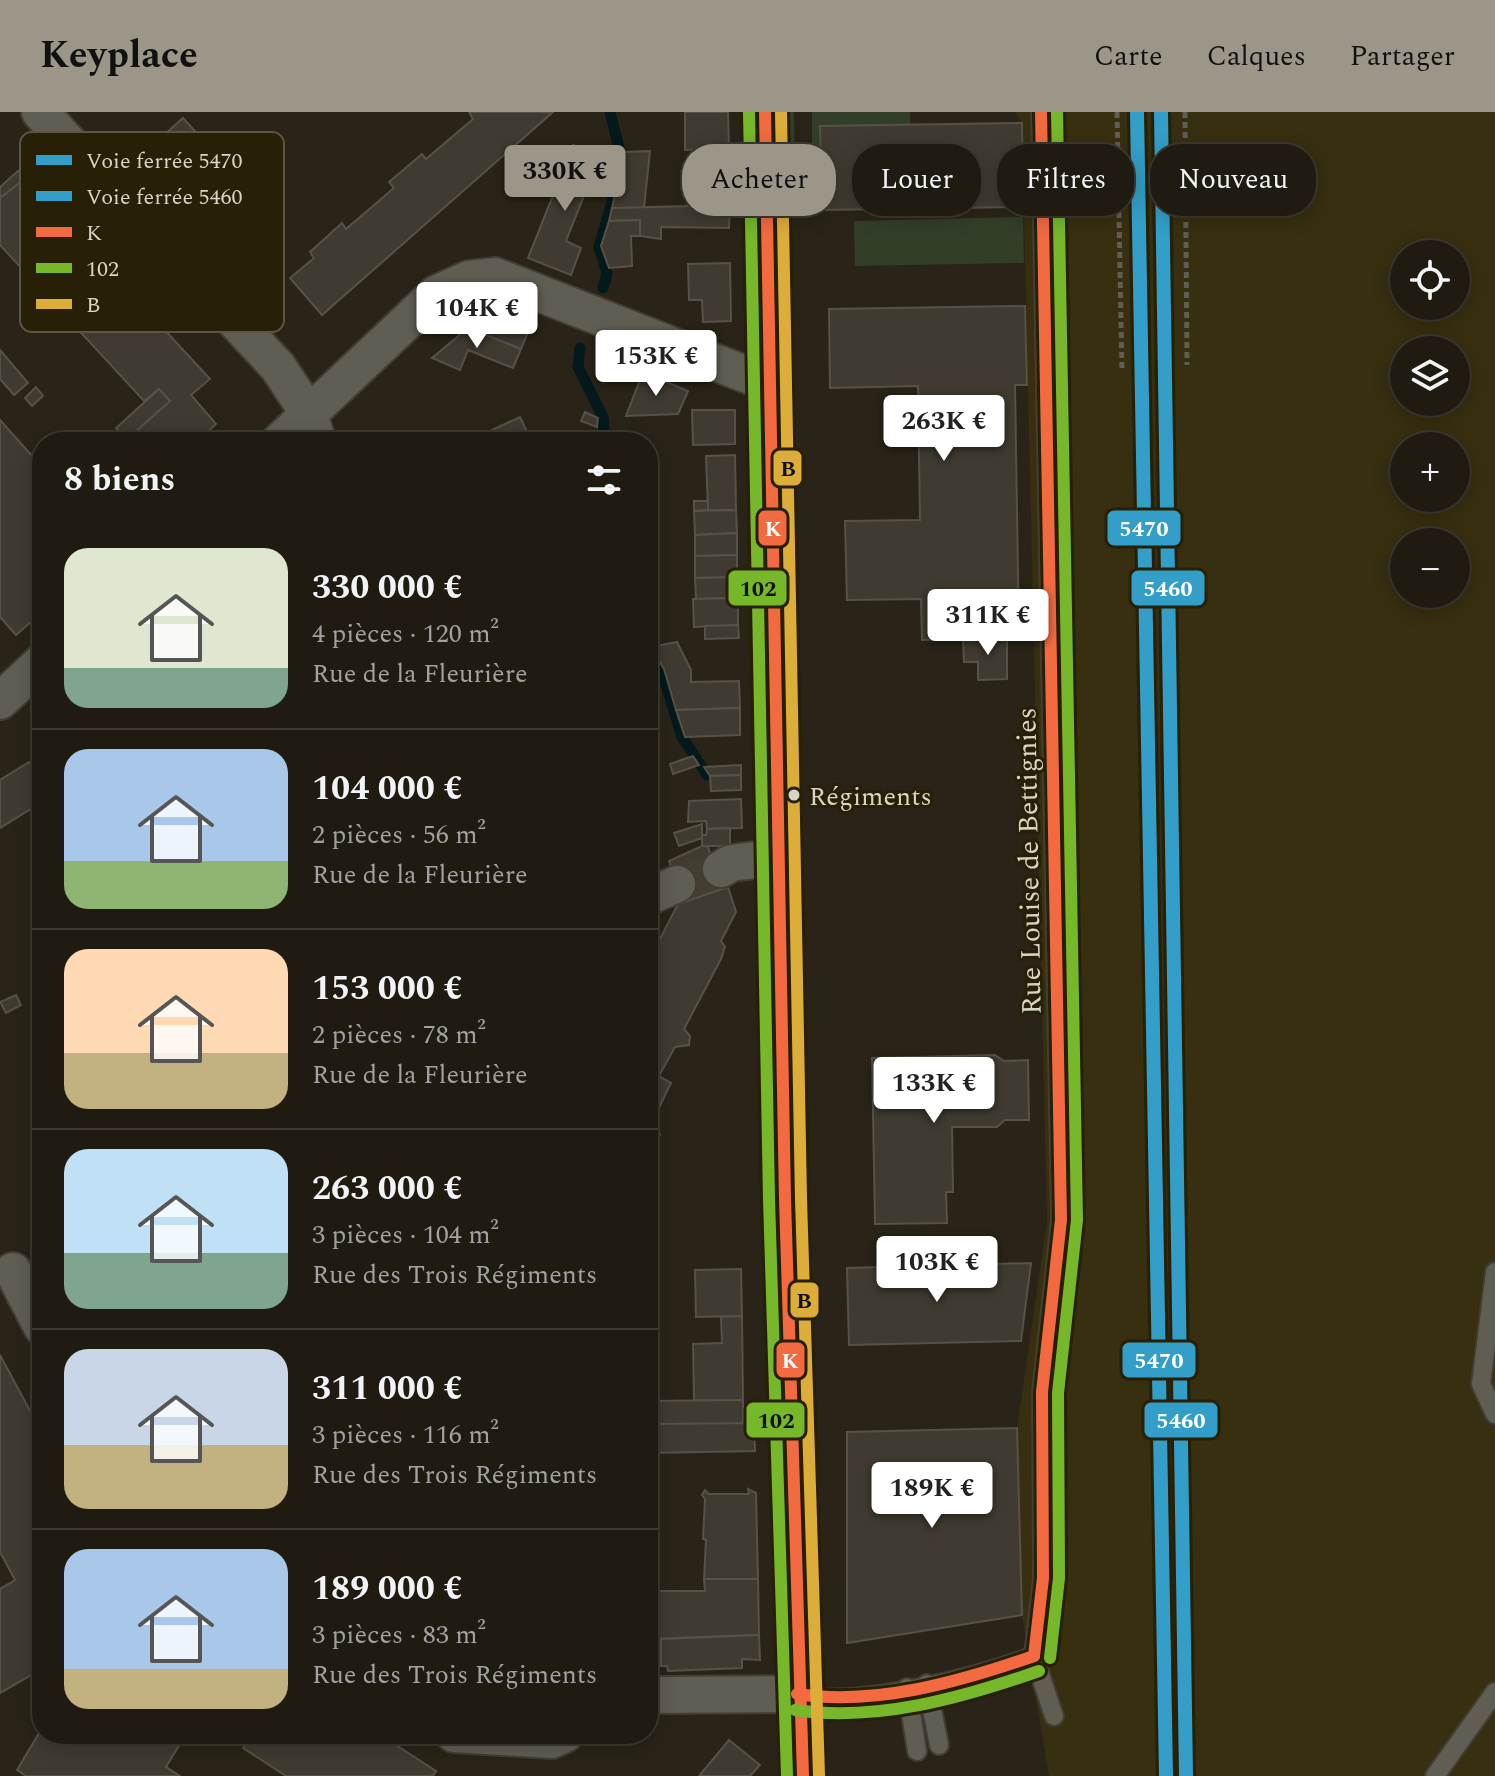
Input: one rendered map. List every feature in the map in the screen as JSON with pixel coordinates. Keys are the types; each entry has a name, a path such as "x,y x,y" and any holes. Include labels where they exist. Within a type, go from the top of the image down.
{"main road":[{"path":"765,112 797,1694 803,1776"}],"street":[{"path":"40,112 59,132"},
{"path":"245,332 278,367 314,428 436,294 469,279 495,276 750,376 770,375"},
{"path":"0,701 32,671"},
{"path":"721,869 731,863 780,857"},
{"path":"18,1268 32,1302"},
{"path":"658,1695 797,1694"}],"lane":[{"name":"Rue Louise de Bettignies","path":"1034,1656 1043,1578 1042,1392 1061,1220 1041,112"},
{"path":"1495,1272 1481,1384 1495,1414"},
{"path":"797,1694 819,1700 907,1688 996,1671 1034,1656 1054,1716"},
{"path":"927,1684 939,1745"},
{"path":"907,1688 917,1751"},
{"path":"1435,1776 1495,1692"}],"path":[{"path":"1117,112 1122,372"},
{"path":"1185,112 1187,365"}],"shaded area":[{"path":"1015,112 1495,112 1495,1776 1049,1776 1022,1615 1017,1428 1047,1222 1024,216 1134,216 1134,144 1022,144 1022,123"}],"green space":[{"path":"784,112 794,112 795,144 785,144"},
{"path":"812,112 910,112 910,125 870,144 852,144 852,152 836,160 836,144 812,144"},
{"path":"1023,217 1024,263 855,266 854,221"}],"building":[{"path":"469,112 553,112 322,315 290,278 314,258 310,252 342,223 346,229 394,188 389,182 422,154 426,159 473,119"},
{"path":"685,112 728,112 729,144 685,144"},
{"path":"183,118 196,132 167,132"},
{"path":"1022,123 1022,144 997,144 997,207 981,208 981,144 852,144 852,210 836,210 836,144 820,144 820,126"},
{"path":"573,145 600,156 566,241 581,248 571,275 528,258"},
{"path":"650,151 644,208 612,208 624,152"},
{"path":"18,171 20,173 20,183 0,198 0,187"},
{"path":"20,183 20,267 0,245 0,198"},
{"path":"682,206 682,216 730,216 729,228 661,227 661,239 640,236 640,220 609,221 612,208"},
{"path":"640,220 640,236 631,236 632,266 609,268 601,246 609,221"},
{"path":"730,263 731,321 703,322 702,300 689,300 688,264"},
{"path":"1025,306 1027,385 1015,385 1019,638 922,640 921,599 847,600 845,521 920,520 918,386 830,388 829,309"},
{"path":"488,310 530,327 521,349 468,328"},
{"path":"468,328 521,349 513,368 468,350 460,370 432,358"},
{"path":"80,332 167,332 210,379 191,395 216,424 208,432 135,432 170,401 159,389 144,401"},
{"path":"0,350 28,383 14,395 0,379"},
{"path":"643,372 688,391 678,414 626,416"},
{"path":"36,387 43,396 32,406 25,398"},
{"path":"159,389 170,401 135,432 119,432 116,428"},
{"path":"692,410 735,410 735,444 693,445"},
{"path":"585,412 598,418 597,427 581,421"},
{"path":"520,417 527,432 488,432"},
{"path":"0,420 32,456 32,621 16,635 0,617"},
{"path":"735,455 736,510 708,510 706,456"},
{"path":"694,501 708,501 708,510 694,511"},
{"path":"736,510 737,533 695,535 694,511"},
{"path":"737,533 737,555 695,556 695,535"},
{"path":"737,555 737,577 695,578 695,556"},
{"path":"737,577 738,598 696,599 695,578"},
{"path":"738,598 738,625 694,627 693,599"},
{"path":"738,625 739,638 705,639 705,626"},
{"path":"1007,638 1007,679 978,680 978,662 964,662 963,639"},
{"path":"677,642 691,670 691,682 739,681 740,708 676,710 658,659 658,646"},
{"path":"740,708 740,735 685,737 676,710"},
{"path":"693,756 699,765 673,774 670,764"},
{"path":"29,762 32,767 32,808 0,828 0,780"},
{"path":"741,765 741,775 710,776 704,767"},
{"path":"741,775 741,790 711,791 710,776"},
{"path":"741,799 742,828 707,829 706,821 688,822 689,801"},
{"path":"702,824 702,838 679,846 674,833"},
{"path":"730,828 730,846 702,846 702,835 706,835 707,829"},
{"path":"708,846 712,864 721,869 728,887 684,903 669,861"},
{"path":"728,887 736,912 721,941 725,947 721,959 684,1029 690,1036 689,1045 675,1047 659,1076 658,943 678,904"},
{"path":"16,995 21,1005 6,1013 0,1002"},
{"path":"995,1055 1004,1061 1028,1060 1029,1120 1005,1120 997,1127 952,1127 953,1192 946,1192 947,1223 875,1224 872,1058"},
{"path":"658,1076 671,1083 658,1110"},
{"path":"1031,1263 1021,1341 849,1345 847,1268"},
{"path":"741,1269 742,1316 696,1317 695,1270"},
{"path":"742,1316 743,1400 694,1400 693,1344 722,1343 721,1317"},
{"path":"0,1355 32,1414 32,1675 0,1693 0,1589 15,1580 0,1552"},
{"path":"743,1400 743,1424 658,1424 658,1401"},
{"path":"754,1423 755,1451 658,1453 658,1424"},
{"path":"1017,1428 1022,1615 847,1643 847,1432"},
{"path":"748,1489 756,1493 758,1579 704,1579 706,1540 703,1539 705,1499 702,1495 705,1490 709,1494 749,1494"},
{"path":"704,1579 758,1579 759,1635 658,1639 658,1591 705,1591"},
{"path":"759,1635 760,1660 742,1659 742,1668 668,1671 667,1666 661,1666 661,1639"},
{"path":"729,1740 760,1765 750,1776 699,1776"},
{"path":"32,1744 180,1744 166,1767 180,1776 26,1776 17,1770"},
{"path":"246,1744 394,1744 436,1771 433,1776 286,1776 243,1748"}],"waterway":[{"path":"603,288 607,273 599,247 617,184 620,152 610,112"},
{"path":"580,348 578,367 603,417 604,432"},
{"path":"658,665 682,737 707,775"}],"tunnel":[{"path":"677,884 721,869"}],"rail line":[{"name":"5470","path":"1137,112 1166,1776"},
{"name":"5460","path":"1161,112 1186,1776"}],"transit line":[{"name":"102","path":"749,112 769,1199 787,1776"},
{"name":"K","path":"765,112 785,1199 803,1776"},
{"name":"B","path":"781,112 801,1199 819,1776"},
{"name":"K","path":"1034,1656 1043,1578 1042,1392 1061,1220 1041,112"},
{"name":"102","path":"1050,1658 1059,1578 1058,1393 1077,1220 1057,112"},
{"name":"K","path":"797,1694 827,1697 887,1694 947,1683 1034,1656"},
{"name":"102","path":"795,1710 826,1713 888,1710 950,1698 1039,1671"}],"place":[{"name":"Régiments","path":"794,795"}]}
